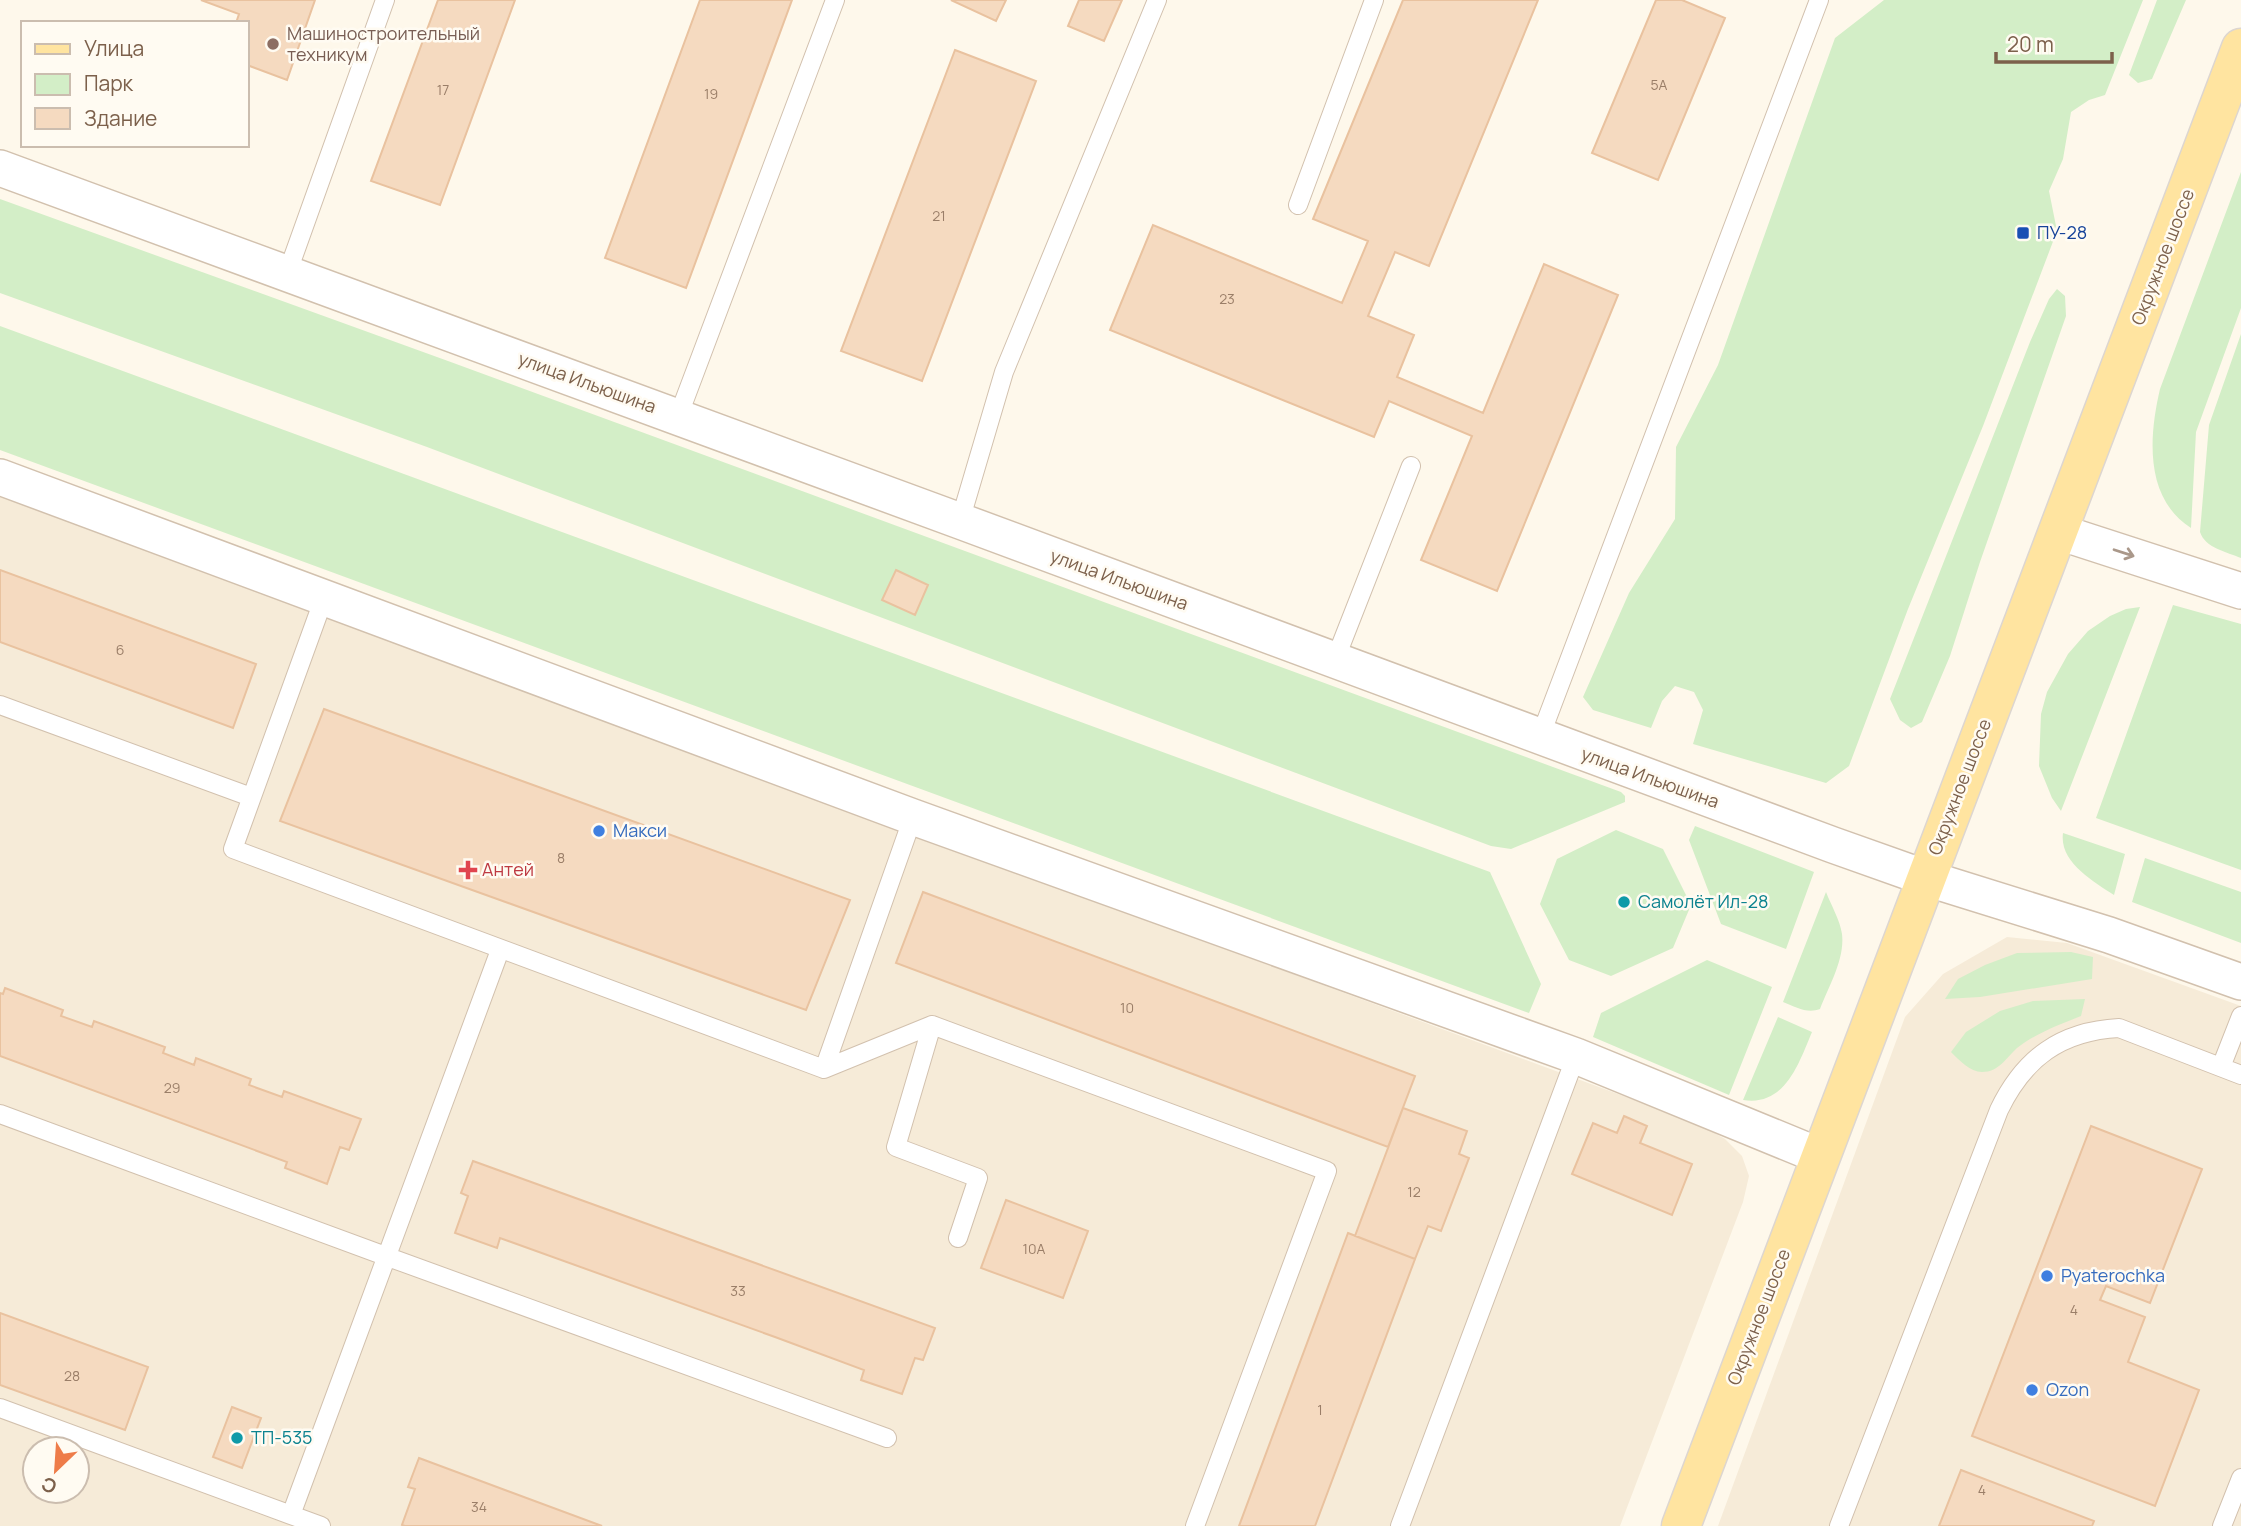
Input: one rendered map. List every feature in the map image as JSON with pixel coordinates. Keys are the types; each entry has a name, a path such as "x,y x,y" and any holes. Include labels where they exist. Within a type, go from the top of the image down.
{"main road":[{"name":"Окружное шоссе","path":"1681,1526 2241,48"}],"street":[{"name":"улица Ильюшина","path":"0,168 1926,878 2109,935 2241,982"},
{"path":"0,477 913,817 1576,1056 1820,1156"},
{"path":"2059,532 2241,591"}],"lane":[{"path":"288,274 385,0"},
{"path":"678,417 835,0"},
{"path":"960,521 1004,372 1157,0"},
{"path":"1298,205 1374,0"},
{"path":"1540,737 1819,0"},
{"path":"1335,660 1411,466"},
{"path":"324,598 233,849 824,1069 932,1025 1327,1171 1195,1526"},
{"path":"0,705 251,797"},
{"path":"824,1069 913,817"},
{"path":"291,1515 500,950"},
{"path":"2221,1067 2241,1016"},
{"path":"932,1025 895,1147 978,1178 958,1238"},
{"path":"1839,1526 1999,1110 2024,1069 2043,1052 2079,1034 2098,1029 2119,1028 2241,1075"},
{"path":"1400,1526 1576,1056"},
{"path":"0,1114 887,1438"},
{"path":"0,1408 321,1526"},
{"path":"2222,1526 2241,1478"}],"shaded area":[{"path":"0,496 1699,1124 1725,1139 1742,1156 1749,1176 1743,1202 1620,1526 0,1526"},
{"path":"2007,937 2067,943 2241,1006 2241,1526 1718,1526 1905,1017 1943,974"}],"green space":[{"path":"1884,0 2143,0 2105,95 2089,100 2071,112 2063,159 2049,191 2057,231 1849,766 1826,783 1693,744 1703,710 1694,692 1675,686 1662,701 1651,728 1593,710 1583,697 1629,593 1675,519 1676,447 1718,365 1835,38"},
{"path":"2157,0 2186,0 2152,79 2138,83 2129,75"},
{"path":"2241,172 2241,308 2196,432 2191,528 2176,515 2165,500 2158,483 2153,446 2156,407 2160,389"},
{"path":"0,199 1621,792 1625,796 1625,802 1511,849 1491,846 427,447 0,293"},
{"path":"2057,289 2065,296 2066,316 1950,656 1922,722 1911,728 1900,720 1890,699 2030,342 2049,299"},
{"path":"0,326 1490,872 1541,984 1529,1013 0,450"},
{"path":"2241,334 2241,558 2211,546 2200,532 2209,425"},
{"path":"2173,605 2241,624 2241,870 2096,818"},
{"path":"2140,607 2061,811 2052,798 2039,766 2041,714 2047,692 2068,654 2088,631 2110,616 2126,609"},
{"path":"1695,826 1814,872 1786,949 1721,924 1689,840"},
{"path":"1616,830 1663,849 1691,905 1673,948 1611,976 1569,960 1540,904 1557,859"},
{"path":"2063,833 2125,854 2114,895 2072,862 2066,853"},
{"path":"2145,858 2241,892 2241,943 2132,902"},
{"path":"1826,892 1841,929 1841,953 1820,1009 1806,1010 1783,1002"},
{"path":"2071,952 2093,957 2092,979 1980,997 1945,999 1958,979 2017,953"},
{"path":"1707,960 1772,987 1729,1095 1593,1037 1601,1013"},
{"path":"2085,999 2081,1016 2032,1038 1993,1070 1973,1070 1951,1052 1966,1032 2000,1011 2033,1001"},
{"path":"1778,1017 1812,1032 1807,1044 1796,1069 1780,1090 1770,1097 1743,1100"}],"building":[{"name":"Машиностроительный техникум","path":"201,0 315,0 287,80 248,65 248,21 237,21 239,14"},
{"path":"438,0 515,0 440,205 371,181"},
{"path":"700,0 792,0 686,288 605,258"},
{"path":"951,0 1006,0 996,21"},
{"path":"1079,0 1122,0 1104,41 1068,26"},
{"path":"1403,0 1538,0 1429,266 1395,252 1368,316 1414,335 1397,377 1483,413 1544,264 1618,295 1497,591 1421,560 1472,436 1389,401 1374,437 1110,330 1153,225 1342,303 1368,241 1313,219"},
{"path":"1656,0 1682,0 1725,18 1658,180 1592,153"},
{"path":"955,50 1036,81 922,381 841,351"},
{"path":"0,570 256,664 233,728 0,642"},
{"path":"896,570 928,585 915,615 882,600"},
{"path":"324,709 850,900 806,1010 280,821"},
{"path":"923,892 1415,1076 1388,1147 896,963"},
{"path":"5,988 63,1010 61,1016 92,1027 94,1021 165,1047 163,1053 194,1065 196,1058 251,1079 249,1085 282,1097 284,1091 361,1119 349,1150 340,1147 327,1184 285,1168 287,1162 0,1056 0,993 3,994"},
{"path":"1403,1108 1467,1131 1459,1154 1469,1158 1441,1231 1428,1226 1415,1259 1355,1236"},
{"path":"1624,1116 1647,1126 1640,1143 1692,1164 1672,1215 1572,1174 1593,1123 1617,1133"},
{"path":"2091,1126 2202,1169 2150,1303 2106,1286 2100,1300 2145,1317 2128,1362 2199,1390 2155,1506 1972,1436"},
{"path":"473,1161 935,1328 923,1360 915,1358 902,1394 861,1380 864,1370 775,1337 500,1238 497,1248 455,1233 468,1196 461,1193"},
{"path":"1006,1200 1088,1231 1063,1298 981,1268"},
{"path":"1348,1233 1415,1259 1315,1526 1239,1526"},
{"path":"0,1313 148,1367 125,1430 0,1385"},
{"name":"ТП-535","path":"232,1407 261,1418 242,1468 213,1457"},
{"path":"419,1458 602,1526 402,1525 415,1489 408,1487"},
{"path":"1961,1470 2094,1521 2092,1526 1939,1526"}],"place":[{"name":"Машиностроительный техникум","path":"273,44"},
{"name":"ПУ-28","path":"2023,233"},
{"name":"Макси","path":"599,831"},
{"name":"Антей","path":"468,870"},
{"name":"Самолёт Ил-28","path":"1624,902"},
{"name":"Pyaterochka","path":"2047,1276"},
{"name":"Ozon","path":"2032,1390"},
{"name":"ТП-535","path":"237,1438"}]}
